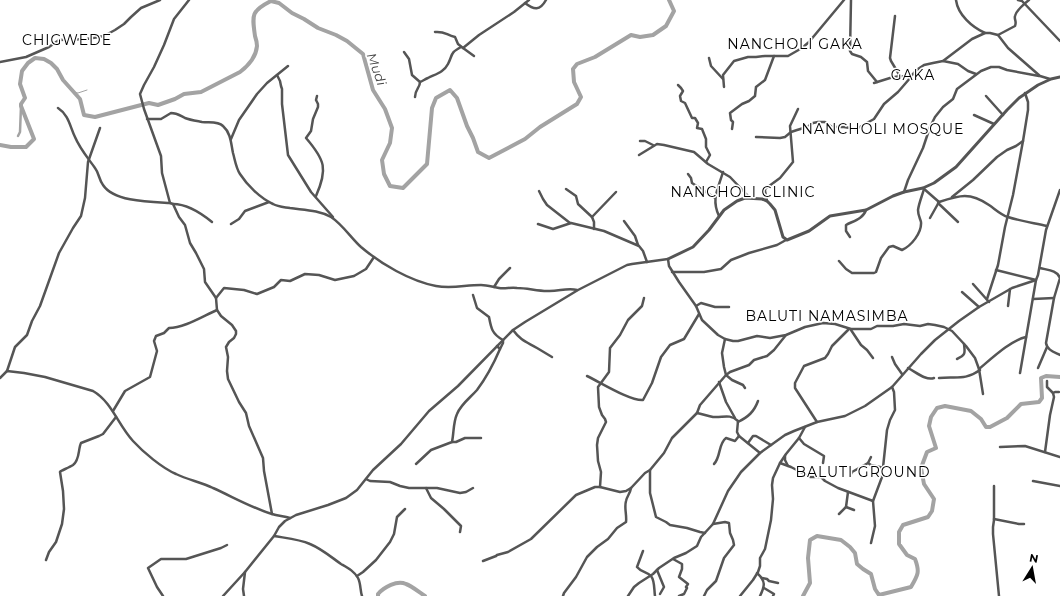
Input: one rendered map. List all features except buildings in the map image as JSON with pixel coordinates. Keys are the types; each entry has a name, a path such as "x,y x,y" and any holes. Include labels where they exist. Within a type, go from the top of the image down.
{"street":[{"path":"0,62 26,57 49,47 59,40 87,39 104,36 124,24 141,8 160,0"},
{"path":"189,0 174,19 154,67 141,91 140,97 161,156 162,173 171,204 185,225 190,243 204,269 205,282 216,298 217,310 221,316 232,325 236,332 234,338 226,347 228,357 228,379 238,402 246,413 249,426 263,458 272,514"},
{"path":"420,82 439,74 447,66 452,53 514,12 529,0"},
{"path":"525,3 539,8 543,6 546,0"},
{"path":"724,87 723,74 734,61 748,57 788,56 805,45 844,0"},
{"path":"851,0 850,52 866,61 868,70 875,83 890,78 912,75"},
{"path":"956,0 957,7 968,21 976,28 985,33 998,35 1015,26 1015,15 1029,0"},
{"path":"1018,0 1022,1 1060,41"},
{"path":"895,16 890,58 900,76"},
{"path":"435,32 445,32 450,36 455,37 458,44 474,56"},
{"path":"942,61 969,41 985,33"},
{"path":"998,35 1008,48 1040,76"},
{"path":"404,52 409,59 412,75 420,82"},
{"path":"732,129 733,122 731,120 730,113 755,96 756,86 765,80 774,56"},
{"path":"709,58 711,66 723,80"},
{"path":"756,137 778,139 785,137 791,132 807,127 815,122 824,121 831,127 856,129 874,119 884,104 898,92 918,69 924,65 942,61 955,63 976,74"},
{"path":"231,139 239,120 257,94 267,83 288,66"},
{"path":"904,192 935,117 943,107 953,99 957,89 976,74 986,68 995,66 1051,79"},
{"path":"277,75 282,89 287,153 299,173 336,220 361,247 374,257 406,276 437,286 458,288 481,285 548,292 570,289 578,290"},
{"path":"672,272 704,272 721,269 731,260 777,245 809,231 830,216 866,210 888,198 904,192 923,188 934,183 956,167 1003,114 1025,93 1051,79 1060,78"},
{"path":"416,97 416,90 420,85 420,82"},
{"path":"678,85 683,91 680,96 681,101 685,103 692,118 695,118 698,122 697,128 702,128 706,139 706,147 710,155 706,162"},
{"path":"987,299 996,270 1013,195 1023,141 1028,110 1028,102 1025,93"},
{"path":"316,196 323,180 324,168 316,149 306,138 311,131 313,118 318,107 316,100 317,96"},
{"path":"986,96 1003,114"},
{"path":"58,108 68,119 80,148 90,159 102,185 108,190 128,200 181,204 194,210 212,222"},
{"path":"786,240 783,237 775,210 767,201 764,191 780,178 793,162 790,126 798,109"},
{"path":"147,119 161,119 171,112 179,114 184,118 218,123 222,125 226,129 231,139 234,156 240,174 258,195 279,207 315,211 336,220"},
{"path":"974,115 994,124"},
{"path":"0,378 7,371 14,349 27,335 40,306 59,253 73,228 82,216 90,159 100,128"},
{"path":"640,141 645,141 653,145"},
{"path":"952,198 974,180 997,157 1023,141"},
{"path":"639,155 653,145 657,144 694,152 706,162 730,177 750,198"},
{"path":"719,216 715,205 715,199 723,172"},
{"path":"688,174 694,184 715,199"},
{"path":"923,188 958,222"},
{"path":"839,260 846,269 852,273 874,273 876,272 881,258 889,247 893,246 902,250 907,247 918,235 921,222 918,216 918,211 923,188"},
{"path":"566,189 576,196 578,204 592,217 594,229"},
{"path":"1020,373 1047,226 1060,190"},
{"path":"539,191 544,202 570,223 609,233 638,245 644,251 647,262"},
{"path":"592,217 616,192"},
{"path":"930,218 939,202 965,196 980,199 1007,217 1047,226"},
{"path":"223,596 246,572 282,524 290,518 346,498 357,490 373,470 401,444 429,411 458,386 513,330 578,290 627,265 668,259 693,246 710,230 724,210 737,201 750,198 767,201"},
{"path":"231,224 239,219 245,211 269,202"},
{"path":"850,237 846,231 846,225 865,214 866,210"},
{"path":"624,221 635,236 638,245"},
{"path":"538,224 553,229 570,223"},
{"path":"216,298 224,288 244,290 257,294 274,287 281,280 290,281 305,274 319,275 335,280 354,276 366,269 374,257"},
{"path":"668,259 672,272 696,306 699,314 707,325 724,339 738,342 757,336 768,338 786,335 805,327 823,323 835,324 850,329 904,324 920,326 928,324 935,325 949,330 964,344 975,358 980,370 983,394"},
{"path":"494,287 499,279 510,268"},
{"path":"1038,368 1047,347 1046,340 1054,298 1060,278 1057,272 1040,268"},
{"path":"996,270 1036,280"},
{"path":"628,596 634,587 657,570 673,559 697,546 705,532 713,524 728,491 742,472 760,453 785,435 817,422 845,416 865,406 892,387 902,374 935,340 959,321 979,307 1010,289 1036,280"},
{"path":"973,284 989,302"},
{"path":"1008,306 1010,289"},
{"path":"962,292 979,307"},
{"path":"472,295 477,308 489,317 494,333 503,340"},
{"path":"600,487 601,472 598,461 597,445 598,438 606,422 599,407 598,387 609,372 610,348 620,335 628,320 642,306 644,298"},
{"path":"1033,299 1054,298"},
{"path":"696,306 701,303 716,307 729,307"},
{"path":"113,411 124,391 150,377 157,351 154,341 156,336 164,333 169,328 190,323 217,310"},
{"path":"587,376 626,395 643,400 652,383 661,357 670,345 684,339 699,314"},
{"path":"850,329 861,345 873,358"},
{"path":"817,422 795,388 794,383 804,366 824,358 832,346 850,329"},
{"path":"513,330 519,338 552,357"},
{"path":"483,561 508,552 531,539 576,495 595,487 620,492 631,488 664,454 672,438 697,413 700,405 726,375 749,365 754,360 767,356 786,335"},
{"path":"939,378 966,378 971,376 1012,343 1026,337"},
{"path":"724,339 722,355 726,375 732,380 743,385 745,388"},
{"path":"452,442 454,424 461,407 477,390 496,359 503,340"},
{"path":"957,359 964,355 964,344"},
{"path":"497,346 500,349"},
{"path":"1047,347 1060,355"},
{"path":"892,357 902,374"},
{"path":"908,368 928,379 934,378"},
{"path":"7,371 24,372 89,389 98,394 113,411 132,440 140,448 175,474 205,484 256,508 272,514 290,518"},
{"path":"1044,452 1054,398 1053,393 1047,386 1046,381"},
{"path":"719,382 726,402 738,422 737,432 739,436 760,453"},
{"path":"871,543 875,526 873,502 880,485 884,468 887,430 895,408 894,392 892,387"},
{"path":"1053,393 1059,392"},
{"path":"738,422 750,415 758,402"},
{"path":"697,413 715,417 726,416 735,418"},
{"path":"46,560 49,552 54,546 62,524 64,509 60,472 75,463 78,458 81,443 103,434 116,417"},
{"path":"740,596 757,573 760,566 760,558 767,541 773,499 773,478 785,455 799,438 805,427"},
{"path":"714,464 725,438 735,442 739,436"},
{"path":"748,443 754,436 771,445"},
{"path":"416,464 431,450 465,438 481,438"},
{"path":"799,438 800,441 808,447 813,448 824,456 824,463"},
{"path":"1000,447 1025,446 1060,457"},
{"path":"785,455 785,460 788,466"},
{"path":"850,474 868,463 871,457"},
{"path":"780,463 810,477 821,477 838,488 873,502"},
{"path":"868,463 884,468"},
{"path":"650,470 650,492 656,517 670,525 705,532"},
{"path":"366,479 370,481 389,482 409,488 437,488 460,493 466,492 473,488"},
{"path":"1033,481 1060,486"},
{"path":"994,486 993,534 999,596"},
{"path":"426,488 431,498 461,526 460,532"},
{"path":"563,596 587,557 608,539 617,528 626,522 625,501 631,488"},
{"path":"840,514 846,507 848,492"},
{"path":"846,507 854,510"},
{"path":"357,576 376,560 390,542 394,534 397,517 404,509"},
{"path":"994,519 1024,524"},
{"path":"704,596 707,590 716,581 724,558 734,545 730,533 729,523 725,522 713,524"},
{"path":"274,536 309,544 342,565 348,567 357,576 362,596"},
{"path":"162,596 147,569 148,568 161,559 186,559 227,545"},
{"path":"643,551 637,567 639,570 650,576 653,582 655,596"},
{"path":"673,559 682,564 679,577 688,584 684,594 679,596"},
{"path":"657,570 664,587 660,594"},
{"path":"244,596 243,589 246,572"},
{"path":"757,573 762,578 778,583"},
{"path":"760,596 764,588 762,578"},
{"path":"764,588 774,594 773,596"}],"waterway":[{"name":"Mudi","path":"0,145 26,147 34,139 21,106 25,98 20,84 22,71 28,63 35,58 44,59 57,69 63,80 80,99 84,115 95,117 149,103 158,105 184,94 201,92 240,72 246,67 251,61 257,46 253,23 254,14 271,1 279,3 292,13 318,28 347,41 363,54 373,90 385,109 392,128 390,143 382,160 384,174 390,186 403,188 427,164 432,108 436,98 450,90 457,98 478,152 489,158 525,139 540,127 577,104 581,97 574,82 573,69 577,64 595,57 631,35 640,37 653,35 666,26 674,11 669,0"},
{"path":"73,92 78,93 87,90"},
{"path":"18,136 20,132 21,106"},
{"path":"803,596 810,583 808,558 810,540 817,536 841,540 850,547 855,553 857,564 871,574 875,589 879,595 911,587 917,576 918,570 915,559 907,555 899,544 899,532 903,525 928,517 932,511 934,499 924,484 921,468 927,452 936,448 929,426 931,417 937,408 945,406 971,411 981,419 986,427 990,427 1007,418 1021,404 1039,402 1042,398 1041,378 1046,376 1060,377"},
{"path":"378,596 378,594 387,587 399,583 408,585 425,596"}],"district":[{"name":"CHIGWEDE","path":"67,40"},
{"name":"NANCHOLI GAKA","path":"795,44"},
{"name":"GAKA","path":"913,75"},
{"name":"NANCHOLI MOSQUE","path":"883,129"},
{"name":"NANCHOLI CLINIC","path":"743,192"},
{"name":"BALUTI NAMASIMBA","path":"827,316"},
{"name":"BALUTI GROUND","path":"863,472"}]}
